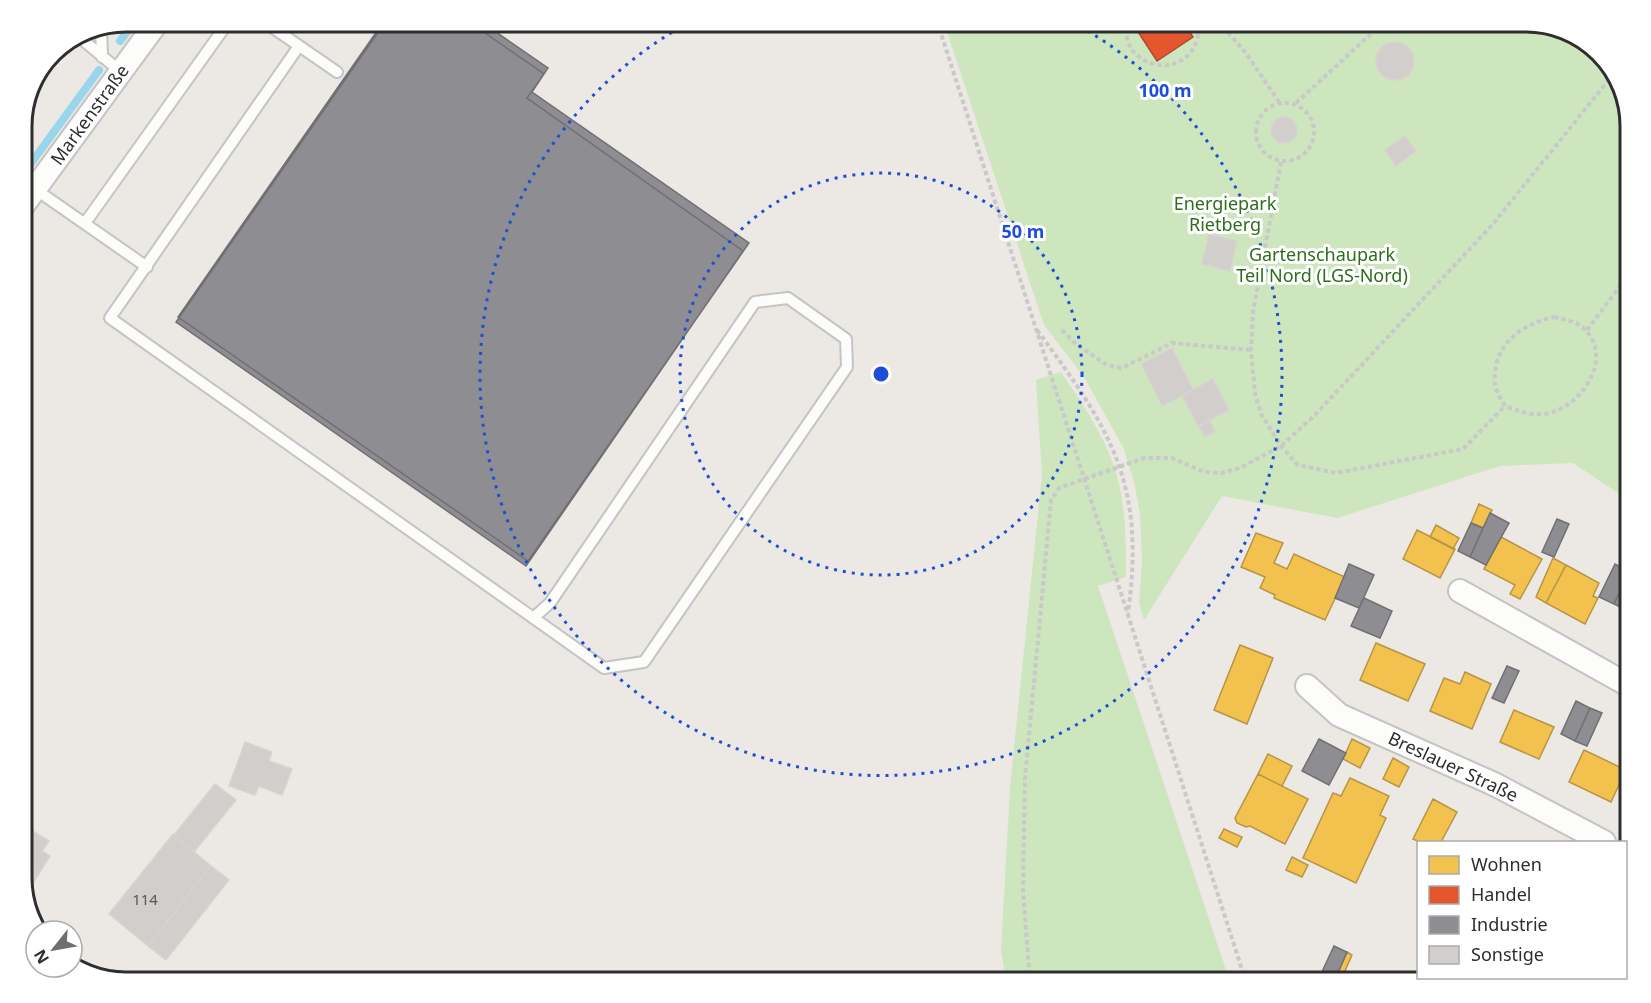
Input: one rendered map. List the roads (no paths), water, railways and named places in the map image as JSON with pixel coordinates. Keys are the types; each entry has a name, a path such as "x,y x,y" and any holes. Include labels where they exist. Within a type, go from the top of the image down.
{"street":[{"name":"Markenstraße","path":"32,193 151,31"},
{"path":"1460,591 1620,680"},
{"name":"Breslauer Straße","path":"1307,686 1339,715 1494,784 1600,841"}],"lane":[{"path":"85,223 222,31"},
{"path":"277,31 337,72"},
{"path":"101,35 102,57"},
{"path":"84,41 121,72"},
{"path":"299,46 110,318 533,618 604,668 644,662 848,367 846,339 788,298 755,302 550,603 533,618"},
{"path":"35,189 147,267"}],"waterway":[{"path":"120,41 128,31"},
{"path":"32,162 99,70"}],"park label":[{"name":"Energiepark Rietberg","path":"1225,214"},
{"name":"Gartenschaupark Teil Nord (LGS-Nord)","path":"1322,265"}]}
